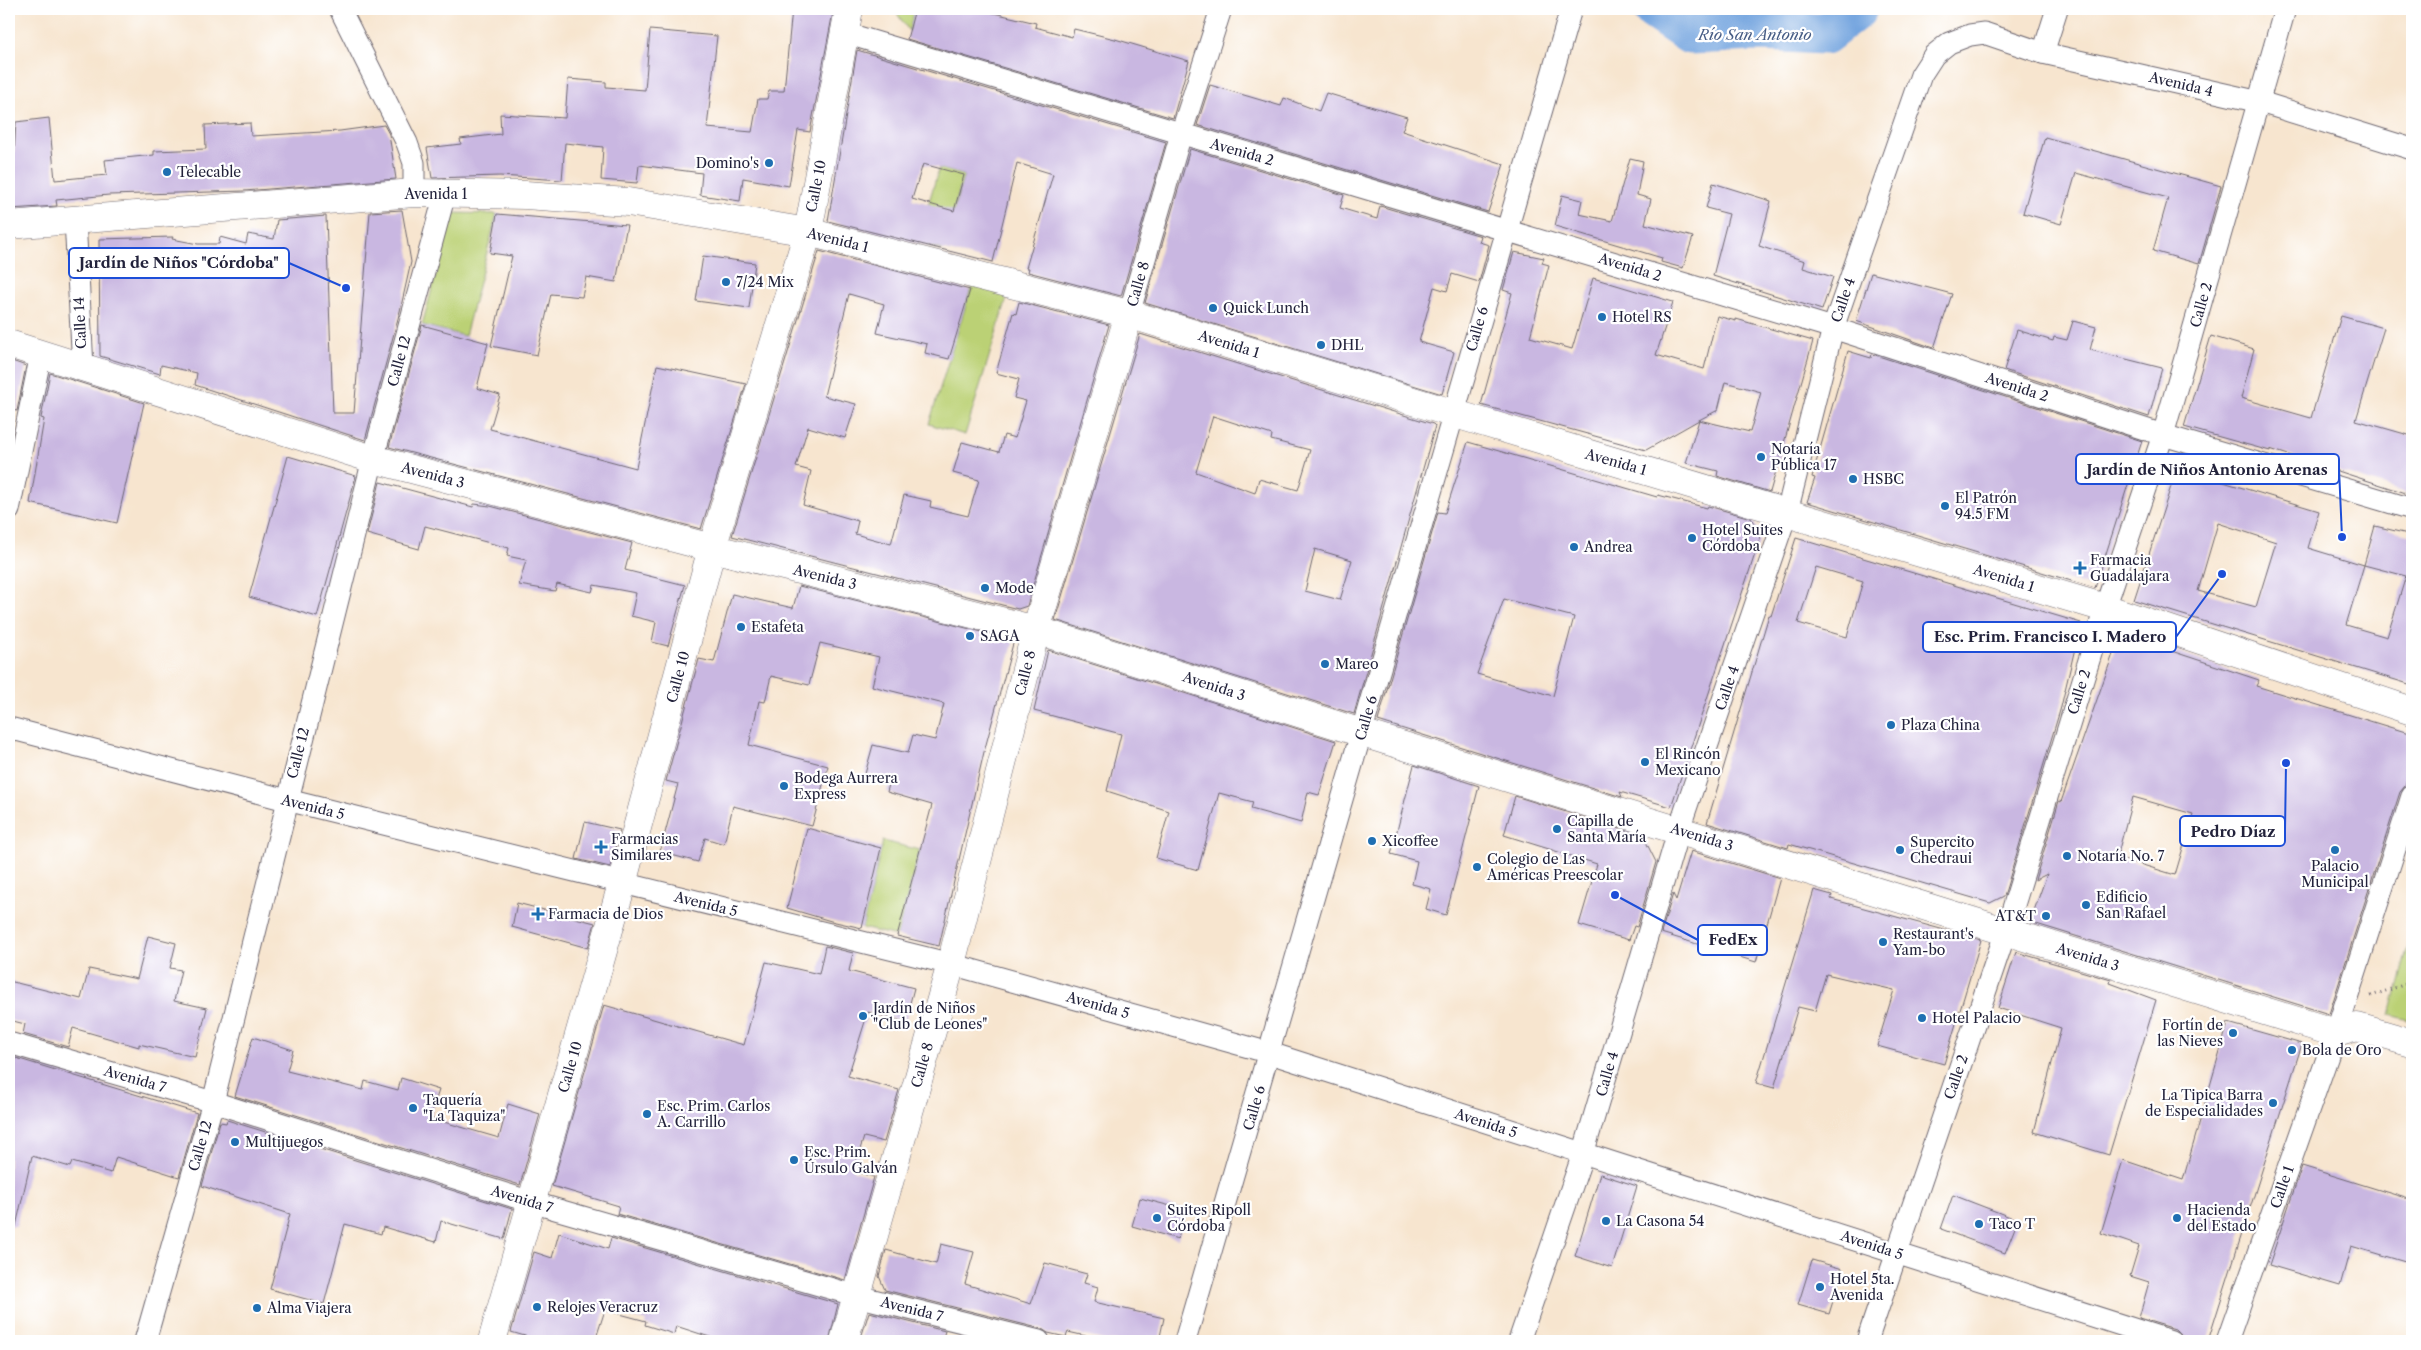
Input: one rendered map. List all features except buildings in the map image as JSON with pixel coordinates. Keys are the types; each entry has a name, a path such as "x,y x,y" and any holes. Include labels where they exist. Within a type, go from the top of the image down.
{"main road":[{"name":"Calle 10","path":"492,1341 622,884 712,548 808,232 847,21"},
{"name":"Avenida 1","path":"9,226 414,193 525,195 628,202 808,232 1129,314 1452,413 2105,608 2412,711"},
{"name":"Calle 8","path":"844,1341 951,964 1036,630 1129,314"},
{"name":"Avenida 3","path":"9,344 373,459 712,548 1036,630 1362,733 1679,829 2336,1033"},
{"path":"2336,1033 2357,1026 2412,1043"}],"street":[{"path":"340,9 407,143 414,163 414,193"},
{"name":"Calle 8","path":"1129,314 1181,134 1220,9"},
{"name":"Calle 6","path":"1185,1341 1270,1053 1452,413 1571,9"},
{"path":"2043,53 2057,9"},
{"name":"Calle 2","path":"1867,1341 2006,931 2105,608 2164,435 2285,9"},
{"name":"Avenida 2","path":"847,21 1181,134 1506,229 1833,328 2164,435 2412,509"},
{"name":"Avenida 4","path":"1948,43 1970,35 1984,33 2043,53 2260,102 2412,149"},
{"name":"Calle 4","path":"1519,1341 1583,1154 1679,829 1787,512 1833,328 1921,75 1934,55 1948,43"},
{"name":"Calle 12","path":"144,1341 213,1102 286,800 373,459 444,194"},
{"name":"Calle 14","path":"75,220 82,367"},
{"path":"9,510 41,354"},
{"name":"Avenida 5","path":"9,728 286,800 951,964 1270,1053 2171,1341"},
{"name":"Calle 1","path":"2227,1341 2336,1033 2412,796"},
{"name":"Avenida 7","path":"9,1043 213,1102 531,1202 856,1296 1039,1341"}],"path":[{"path":"2345,1006 2412,982"}],"green space":[{"path":"894,9 915,9 909,31"},
{"path":"939,168 964,175 942,250 917,242"},
{"path":"453,213 497,214 465,336 422,325"},
{"path":"972,285 1008,295 965,435 929,424"},
{"path":"883,841 920,850 897,936 862,928"},
{"path":"2412,932 2412,1021 2390,1015"}],"waterway":[{"name":"Río San Antonio","path":"1653,9 1690,34 1759,31 1825,34 1857,9"}],"place":[{"name":"Domino's","path":"769,163"},
{"name":"Telecable","path":"167,172"},
{"name":"7/24 Mix","path":"726,282"},
{"name":"Jardín de Niños \"Córdoba\"","path":"346,288"},
{"name":"Quick Lunch","path":"1213,308"},
{"name":"Hotel RS","path":"1602,317"},
{"name":"DHL","path":"1321,345"},
{"name":"Notaría Pública 17","path":"1761,457"},
{"name":"HSBC","path":"1853,479"},
{"name":"El Patrón 94.5 FM","path":"1945,506"},
{"name":"Jardín de Niños Antonio Arenas","path":"2342,537"},
{"name":"Hotel Suites Córdoba","path":"1692,538"},
{"name":"Andrea","path":"1574,547"},
{"name":"Farmacia Guadalajara","path":"2080,568"},
{"name":"Esc. Prim. Francisco I. Madero","path":"2222,574"},
{"name":"Mode","path":"985,588"},
{"name":"Estafeta","path":"741,627"},
{"name":"SAGA","path":"970,636"},
{"name":"Mareo","path":"1325,664"},
{"name":"Plaza China","path":"1891,725"},
{"name":"El Rincón Mexicano","path":"1645,762"},
{"name":"Pedro Díaz","path":"2286,763"},
{"name":"Bodega Aurrera Express","path":"784,786"},
{"name":"Capilla de Santa María","path":"1557,829"},
{"name":"Xicoffee","path":"1372,841"},
{"name":"Farmacias Similares","path":"601,847"},
{"name":"Supercito Chedraui","path":"1900,850"},
{"name":"Palacio Municipal","path":"2335,850"},
{"name":"Notaría No. 7","path":"2067,856"},
{"name":"Colegio de Las Américas Preescolar","path":"1477,867"},
{"name":"FedEx","path":"1615,895"},
{"name":"Edificio San Rafael","path":"2086,905"},
{"name":"Farmacia de Dios","path":"538,914"},
{"name":"AT&T","path":"2046,916"},
{"name":"Restaurant's Yam-bo","path":"1883,942"},
{"name":"Jardín de Niños \"Club de Leones\"","path":"863,1016"},
{"name":"Hotel Palacio","path":"1922,1018"},
{"name":"Fortín de las Nieves","path":"2233,1033"},
{"name":"Bola de Oro","path":"2292,1050"},
{"name":"La Tipica Barra de Especialidades","path":"2273,1103"},
{"name":"Taquería \"La Taquiza\"","path":"413,1108"},
{"name":"Esc. Prim. Carlos A. Carrillo","path":"647,1114"},
{"name":"Multijuegos","path":"235,1142"},
{"name":"Esc. Prim. Úrsulo Galván","path":"794,1160"},
{"name":"Suites Ripoll Córdoba","path":"1157,1218"},
{"name":"Hacienda del Estado","path":"2177,1218"},
{"name":"La Casona 54","path":"1606,1221"},
{"name":"Taco T","path":"1979,1224"},
{"name":"Hotel 5ta. Avenida","path":"1820,1287"},
{"name":"Relojes Veracruz","path":"537,1307"},
{"name":"Alma Viajera","path":"257,1308"}]}
